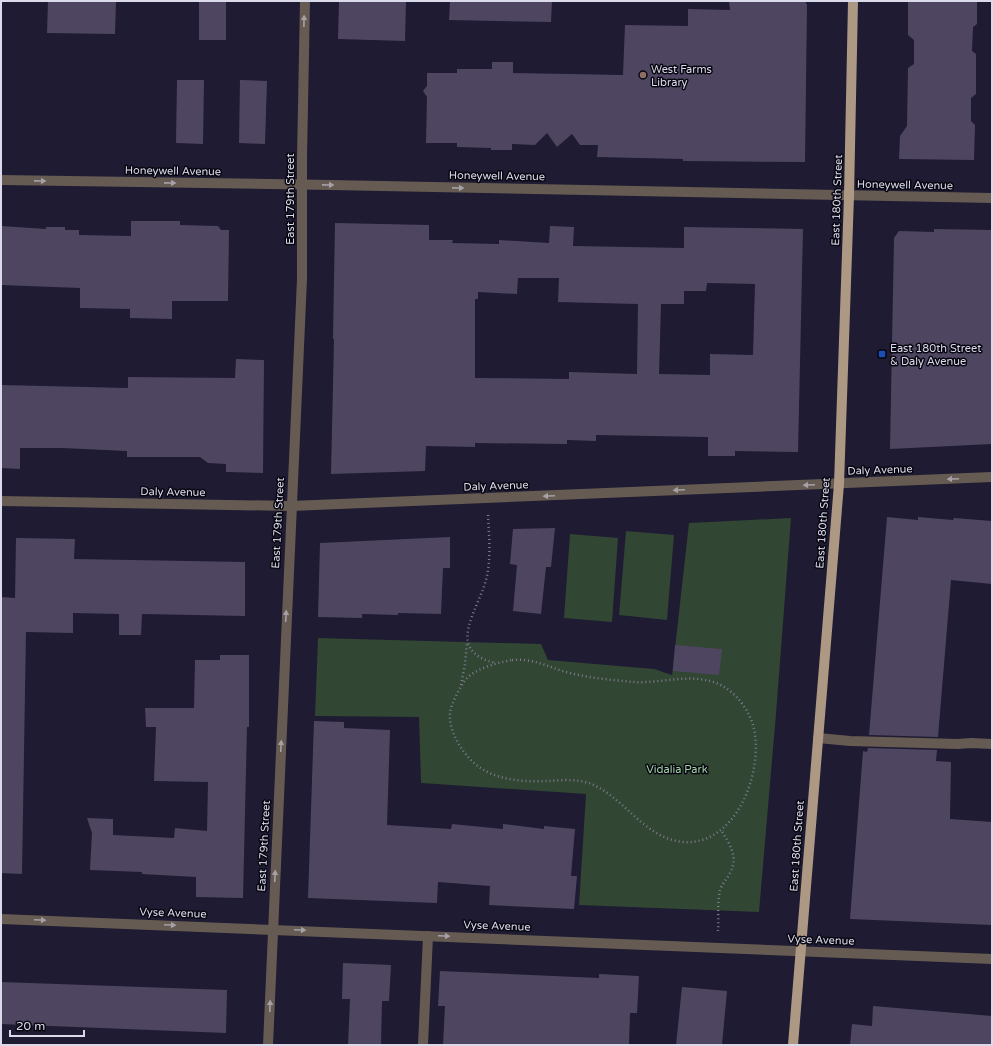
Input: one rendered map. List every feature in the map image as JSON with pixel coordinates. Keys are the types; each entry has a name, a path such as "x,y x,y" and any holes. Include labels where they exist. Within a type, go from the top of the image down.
{"main road":[{"name":"East 180th Street","path":"793,1045 839,484 849,196 853,1"}],"street":[{"name":"East 179th Street","path":"268,1045 302,279 305,1"},
{"name":"Honeywell Avenue","path":"1,180 302,184 992,198"},
{"name":"Daly Avenue","path":"1,501 291,506 992,477"},
{"path":"818,738 850,741 992,744"},
{"name":"Vyse Avenue","path":"1,919 992,959"},
{"path":"423,1045 428,936"}],"path":[{"path":"488,498 490,551 488,567 483,591 469,624 467,636 471,650 476,656 496,664"},
{"path":"461,686 468,642"},
{"path":"512,660 525,660 539,662 569,673 637,682 696,679 718,684 730,691 742,703 752,723 755,737 756,758 752,777 739,809 733,818 721,830 697,840 684,842 672,840 645,826 603,791 590,784 574,780 518,780 500,776 484,770 472,761 458,742 453,729 450,712 452,703 461,686 468,678 482,668 496,664 512,660"},
{"path":"718,947 720,892 732,870 734,858 730,846 721,830"}],"green space":[{"name":"Vidalia Park","path":"791,518 759,912 579,905 586,794 421,783 419,717 315,716 318,638 541,644 548,660 654,669 672,675 689,523"},
{"path":"626,531 674,535 667,620 619,615"},
{"path":"570,534 618,538 612,622 564,618"}],"building":[{"path":"48,1 116,1 115,34 47,33"},
{"path":"199,1 226,1 226,40 199,40"},
{"path":"339,1 406,1 405,41 338,39"},
{"path":"450,1 552,1 551,22 449,20"},
{"path":"729,1 806,1 805,162 683,161 683,159 597,157 598,145 580,145 572,134 557,147 547,133 535,145 512,144 512,150 457,147 457,143 426,143 427,97 423,91 427,86 427,73 457,73 457,69 492,69 492,62 513,62 513,73 623,75 625,25 688,26 688,9 730,10"},
{"path":"908,1 977,1 977,24 973,27 972,51 976,54 976,94 971,98 971,121 975,125 974,160 899,159 900,136 907,126 908,68 914,64 914,40 908,35"},
{"path":"177,80 204,80 203,144 176,143"},
{"path":"240,80 267,81 265,144 239,143"},
{"path":"131,221 180,221 180,225 218,226 221,230 229,230 228,301 172,301 172,319 130,318 130,309 80,308 80,288 1,285 1,226 46,229 46,227 65,227 65,230 79,230 79,235 131,236"},
{"path":"335,223 429,225 429,240 453,240 452,243 499,244 499,240 549,243 550,226 574,227 573,246 684,248 684,227 803,229 798,452 735,451 735,456 708,456 708,437 596,435 596,441 567,440 567,444 475,443 475,447 426,446 425,471 331,474","holes":["518,278 559,278 558,302 638,304 637,374 569,372 569,379 475,378 475,299 478,299 478,292 517,294","707,283 755,284 753,355 710,354 710,375 659,374 661,304 684,304 684,291 706,291"]},
{"path":"934,229 992,230 992,444 890,449 894,238 899,231 934,232"},
{"path":"236,359 264,360 263,473 226,472 226,464 208,463 200,457 127,457 127,451 62,448 20,448 20,469 1,468 1,385 128,388 128,377 235,378"},
{"path":"887,517 918,520 918,517 992,521 992,584 951,580 938,737 869,735"},
{"path":"555,528 551,567 546,567 541,614 513,611 517,565 510,564 513,529"},
{"path":"450,537 450,568 443,568 441,614 362,614 362,618 318,617 320,543"},
{"path":"16,538 75,539 74,559 245,562 245,616 142,614 141,635 119,635 119,614 73,613 73,633 26,632 22,874 1,873 1,597 15,598"},
{"path":"675,645 722,649 719,675 673,671"},
{"path":"220,655 249,655 249,727 247,727 243,898 196,897 196,877 142,874 142,872 90,870 92,833 87,818 113,819 113,835 174,838 175,828 207,831 208,782 154,781 156,727 146,727 145,708 194,708 195,660 220,660"},
{"path":"314,721 344,722 344,728 390,730 387,825 451,829 452,824 503,829 503,824 544,829 544,826 575,829 571,876 577,876 574,909 489,905 490,886 438,882 437,903 308,898"},
{"path":"868,748 937,750 936,761 951,762 950,819 992,822 992,925 850,919 863,751 867,752"},
{"path":"343,963 391,965 389,1001 382,1001 381,1045 348,1045 350,999 342,999"},
{"path":"440,971 599,978 599,974 639,976 637,1013 630,1013 629,1045 443,1045 445,1006 438,1006"},
{"path":"1,982 227,990 226,1033 1,1024"},
{"path":"682,987 727,991 722,1045 676,1045"},
{"path":"873,1006 992,1016 992,1045 850,1045 852,1024 872,1026"}],"place":[{"name":"West Farms Library","path":"643,75"},
{"name":"East 180th Street & Daly Avenue","path":"882,354"}]}
